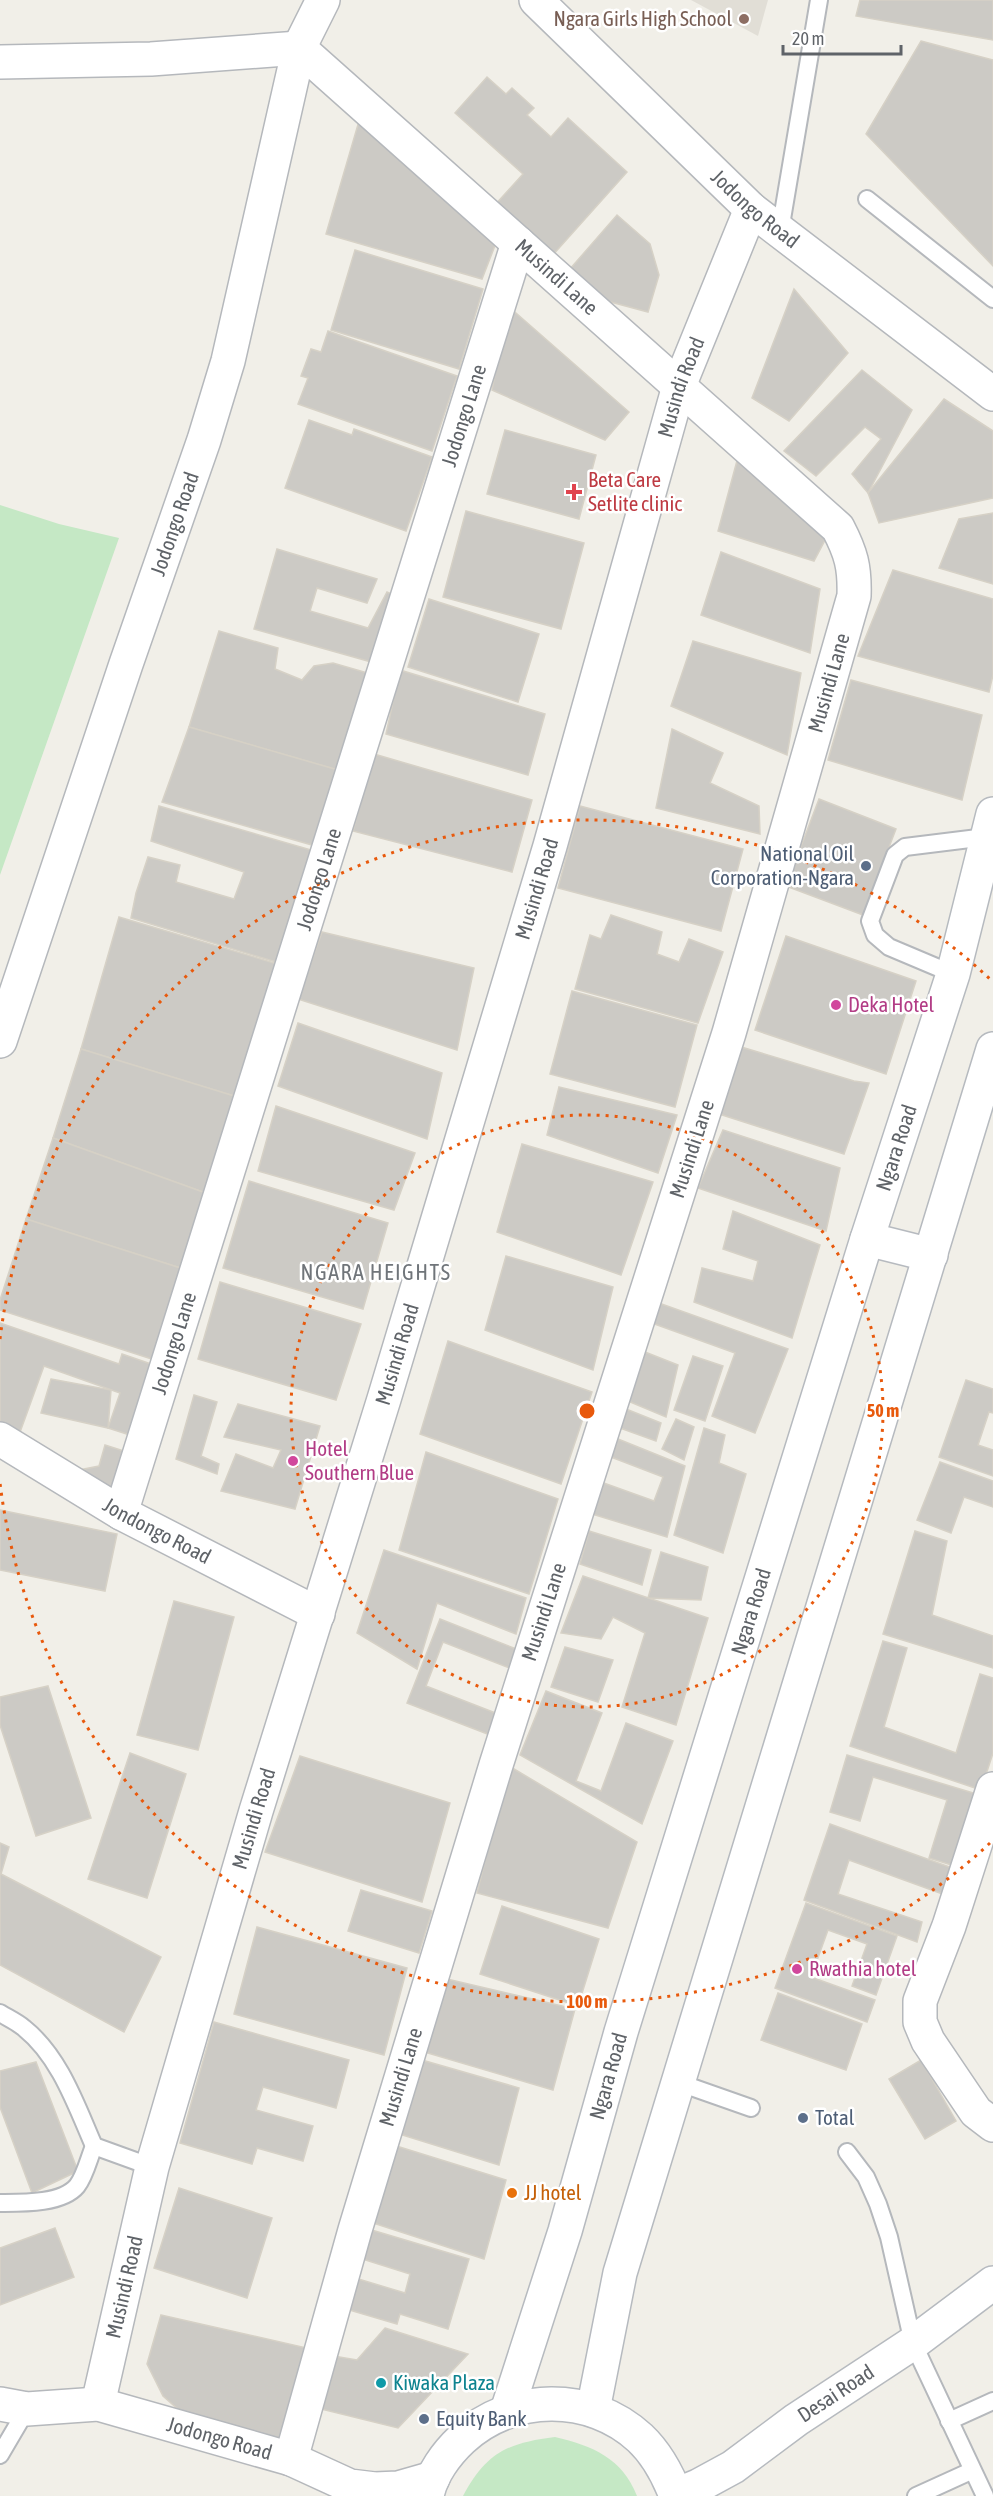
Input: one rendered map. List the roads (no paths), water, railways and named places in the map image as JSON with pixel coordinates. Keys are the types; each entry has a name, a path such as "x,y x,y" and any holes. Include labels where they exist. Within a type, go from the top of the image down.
{"street":[{"name":"Jodongo Road","path":"0,1041 122,675 204,440 228,361 299,48 323,0"},
{"name":"Jodongo Road","path":"536,0 751,209 993,394"},
{"path":"0,62 151,59 299,48"},
{"name":"Musindi Lane","path":"291,2459 355,2230 496,1765 729,1033 854,596 855,574 851,553 838,528 299,48"},
{"name":"Musindi Road","path":"98,2404 152,2167 256,1811 318,1614 547,857 680,386 751,209"},
{"name":"Jodongo Lane","path":"121,1513 518,243"},
{"name":"Ngara Road","path":"507,2410 565,2230 621,2032 867,1239 953,974 990,826"},
{"path":"593,2410 620,2273 993,1049"},
{"path":"867,1239 931,1255"},
{"name":"Jondongo Road","path":"0,1439 121,1513 318,1614"},
{"path":"993,1789 949,1926 920,2001 920,2022 928,2041 976,2112 993,2125"},
{"name":"Desai Road","path":"676,2495 733,2468 796,2420 913,2343 993,2283"},
{"path":"428,2490 451,2449 476,2426 507,2410 535,2403 565,2404 593,2410 611,2418 642,2439 663,2465 676,2495"},
{"name":"Jodongo Road","path":"14,2406 98,2404 291,2459 350,2486 358,2492 398,2488 428,2490"}],"lane":[{"path":"780,231 819,0"},
{"path":"867,199 993,299"},
{"path":"953,974 889,948 874,935 870,921 895,855 905,847 990,826"},
{"path":"0,2013 24,2027 51,2057 71,2092 94,2146 77,2186 52,2200 0,2203"},
{"path":"677,2082 751,2108"},
{"path":"94,2146 152,2167"},
{"path":"847,2152 866,2178 878,2204 889,2237 913,2343 985,2496"},
{"path":"950,2421 993,2401"},
{"path":"0,2455 14,2406"},
{"path":"916,2496 972,2471"}],"place":[{"name":"Ngara Girls High School","path":"744,19"},
{"name":"Beta Care Setlite clinic","path":"574,492"},
{"name":"National Oil Corporation-Ngara","path":"866,866"},
{"name":"Deka Hotel","path":"836,1005"},
{"name":"Hotel Southern Blue","path":"293,1461"},
{"name":"Rwathia hotel","path":"797,1969"},
{"name":"Total","path":"803,2118"},
{"name":"JJ hotel","path":"512,2193"},
{"name":"Kiwaka Plaza","path":"381,2383"},
{"name":"Equity Bank","path":"424,2419"}],"district":[{"name":"NGARA HEIGHTS","path":"376,1272"}]}
